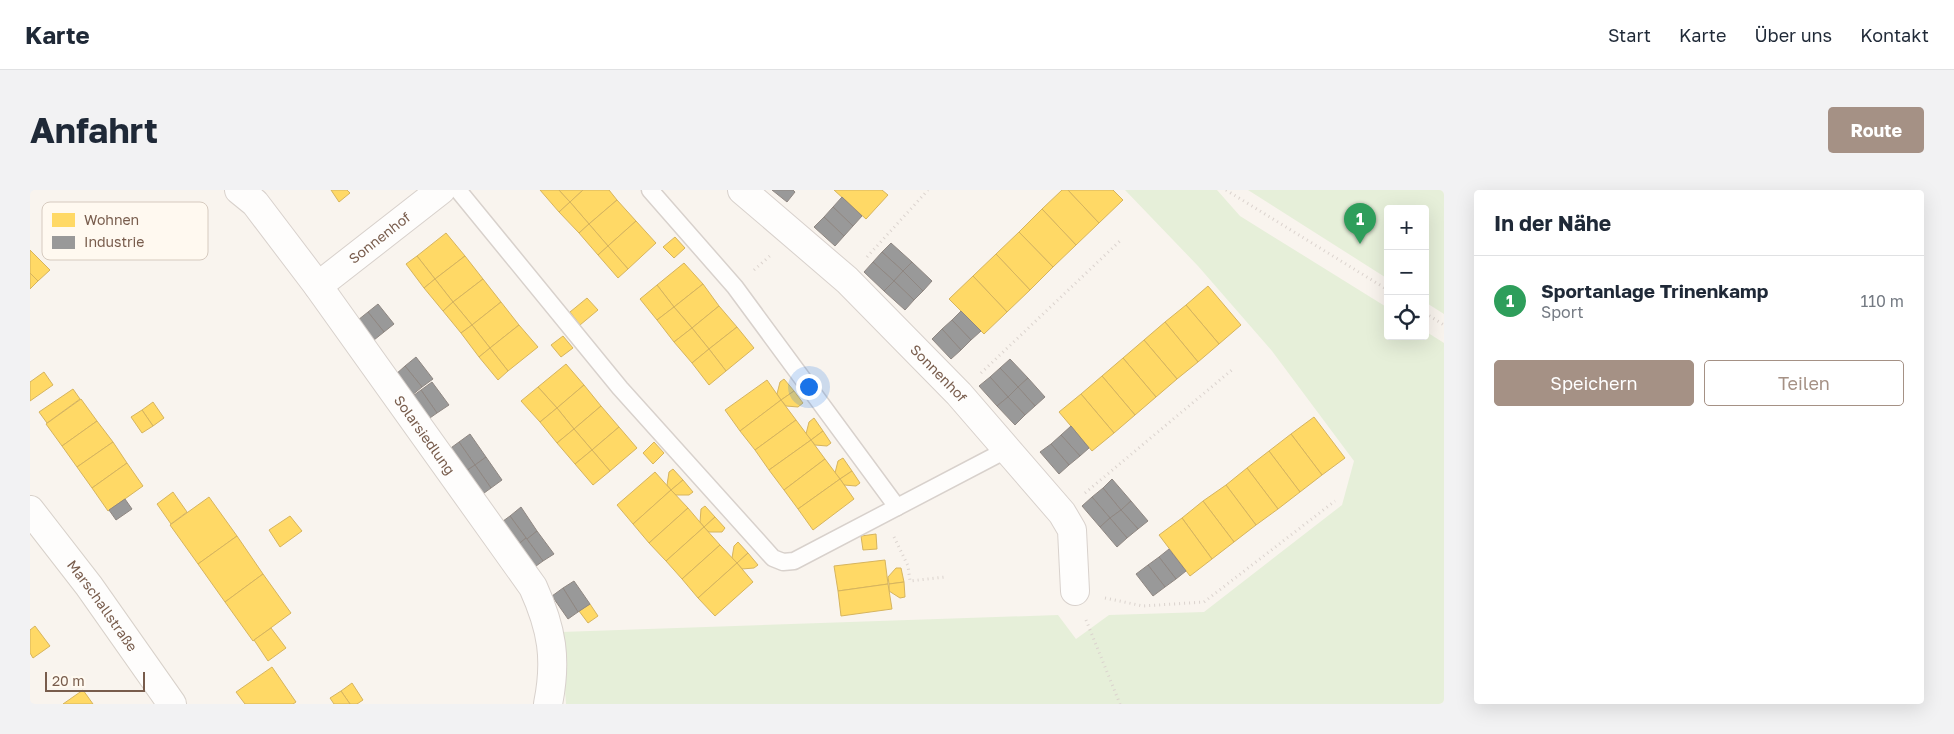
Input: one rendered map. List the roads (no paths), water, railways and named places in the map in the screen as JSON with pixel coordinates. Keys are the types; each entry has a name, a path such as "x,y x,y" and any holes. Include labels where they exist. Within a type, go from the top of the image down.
{"street":[{"name":"Solarsiedlung","path":"239,190 255,203 318,286 533,587 547,617 553,652 548,704"},
{"name":"Sonnenhof","path":"742,190 846,280 959,394 1062,513 1072,530 1075,591"},
{"name":"Sonnenhof","path":"318,286 443,191"},
{"name":"Marschallstraße","path":"30,510 89,586 172,704"}],"lane":[{"path":"650,190 735,287 890,511"},
{"path":"443,191 773,558 783,562 794,561 1008,449"}],"place":[{"name":"Sportanlage Trinenkamp","path":"1360,244"}]}
